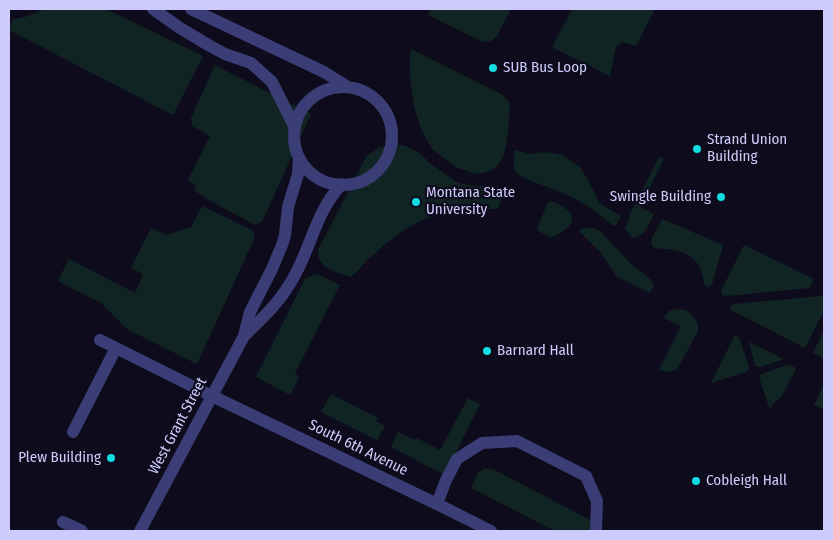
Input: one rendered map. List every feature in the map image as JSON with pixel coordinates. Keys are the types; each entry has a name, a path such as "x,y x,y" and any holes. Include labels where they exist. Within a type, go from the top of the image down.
{"street":[{"path":"153,9 210,46 225,54 251,63 272,82 295,128"},
{"path":"191,9 324,72 348,87 364,92 376,100 386,113 391,128 391,144 386,159 377,171 363,181 347,185 331,184 316,177 304,166 296,151 295,128 297,118 305,104 318,94 332,88 348,87"},
{"name":"West Grant Street","path":"140,531 244,336 250,312 282,245 288,208 298,174 299,157"},
{"name":"West Grant Street","path":"244,336 268,314 284,294 297,272 319,219 332,195 342,184"},
{"name":"South 6th Avenue","path":"100,340 491,531"},
{"path":"73,432 116,348"},
{"path":"437,504 446,480 457,459 482,443 517,441 586,476 597,501 596,531"},
{"path":"63,522 82,531"}],"green space":[{"path":"42,9 106,9 203,56 173,115 9,30 13,19 28,16"},
{"path":"431,9 511,9 497,36 491,41 483,42 428,15"},
{"path":"572,9 655,9 636,46 623,42 616,47 610,76 552,47"},
{"path":"411,49 501,94 507,99 510,106 507,143 500,162 490,171 474,173 456,167 432,148 416,114 413,100 410,73"},
{"path":"215,65 311,114 262,222 255,225 207,199 194,190 196,185 188,180 210,136 192,126 191,118"},
{"path":"393,144 406,146 418,152 431,164 458,183 474,186 501,187 502,193 499,207 497,209 453,211 430,217 395,236 351,277 333,271 321,262 318,250 366,157 378,148"},
{"path":"515,150 530,154 546,152 563,155 580,167 599,203 621,216 616,225 612,225 595,211 577,200 520,176 514,168"},
{"path":"659,157 664,159 640,207 654,214 644,233 633,238 625,229 630,218 629,216"},
{"path":"550,201 568,210 572,218 566,229 551,238 537,230 547,204"},
{"path":"202,206 252,230 255,237 197,364 127,329 101,303 58,281 69,259 135,293 143,274 131,268 151,228 167,235 191,227"},
{"path":"662,219 723,245 712,285 708,287 704,284 703,276 697,263 688,255 675,250 652,246 651,240"},
{"path":"584,228 595,228 601,232 630,263 651,280 654,285 650,293 616,276 602,254 579,231"},
{"path":"744,245 814,279 809,288 722,295 721,291"},
{"path":"318,274 340,285 295,373 299,377 290,395 256,377 305,279"},
{"path":"822,296 824,298 824,311 805,348 731,310 730,307 733,304"},
{"path":"677,309 686,310 693,316 698,324 698,331 678,368 670,372 659,370 681,326 664,318 669,311"},
{"path":"824,330 824,358 813,353"},
{"path":"735,335 739,338 749,370 711,383"},
{"path":"749,342 784,359 757,367"},
{"path":"790,364 796,369 782,396 772,405 770,410 760,375"},
{"path":"824,384 824,410 814,405"},
{"path":"331,394 378,418 376,421 385,426 377,440 321,412"},
{"path":"468,398 480,404 445,475 391,447 398,432 415,440 417,438 440,450"},
{"path":"485,468 493,469 590,520 593,526 591,531 555,531 471,488 478,473"}],"place":[{"name":"SUB Bus Loop","path":"493,68"},
{"name":"Strand Union Building","path":"697,149"},
{"name":"Swingle Building","path":"721,197"},
{"name":"Montana State University","path":"416,202"},
{"name":"Barnard Hall","path":"487,351"},
{"name":"Plew Building","path":"111,458"},
{"name":"Cobleigh Hall","path":"696,481"}]}
